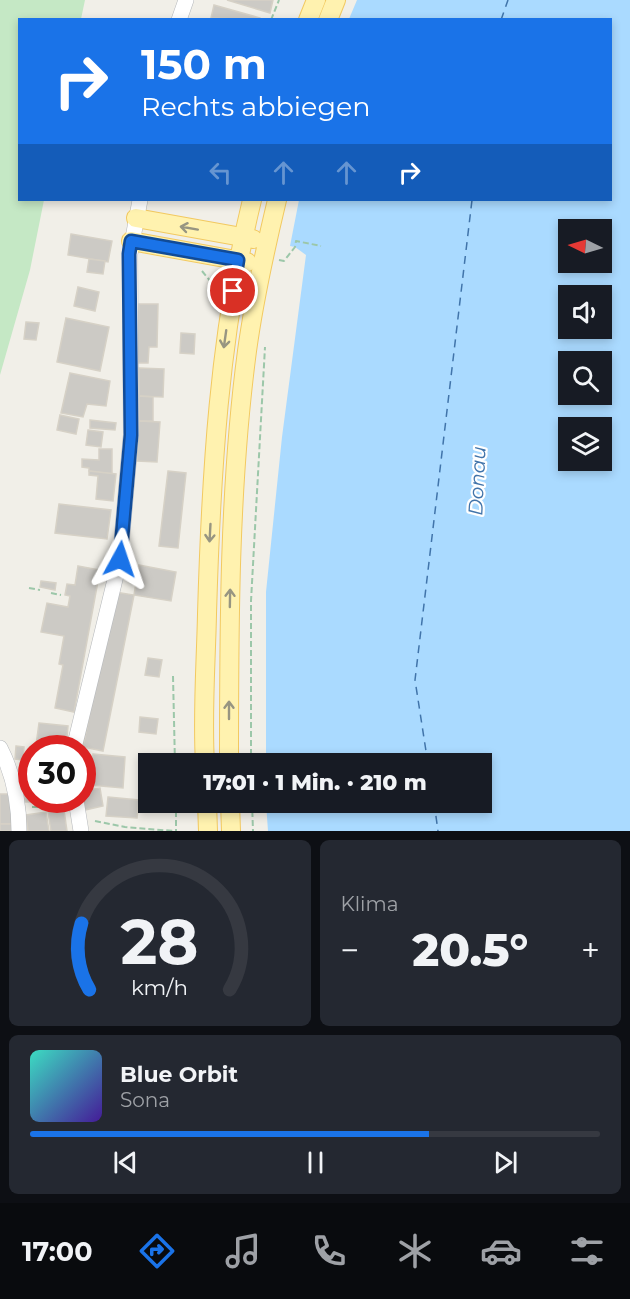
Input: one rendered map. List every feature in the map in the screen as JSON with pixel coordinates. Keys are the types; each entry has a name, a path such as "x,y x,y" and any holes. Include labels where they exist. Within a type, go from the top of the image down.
{"main road":[{"path":"309,18 316,0"},
{"path":"329,18 336,0"},
{"path":"205,753 208,562 215,437 225,340 242,237 252,201"},
{"path":"229,753 229,657 234,503 247,352 271,262 267,242 277,201"},
{"path":"136,218 267,242"},
{"path":"131,241 238,260 271,262"},
{"path":"207,813 208,831"},
{"path":"230,813 231,831"}],"street":[{"path":"180,18 186,0"},
{"path":"77,735 120,559 131,435 129,254 140,201"},
{"path":"0,748 9,766 16,790 18,808"},
{"path":"18,813 19,831"}],"path":[{"path":"272,18 279,0"},
{"path":"271,262 284,261 295,247 296,241 321,246"},
{"path":"193,270 204,272 211,282 233,291"},
{"path":"251,753 251,601 266,339"},
{"path":"29,588 40,590"},
{"path":"51,593 61,595"},
{"path":"173,676 175,753"},
{"path":"79,813 125,827 175,831 176,813"},
{"path":"252,813 253,831"}],"green space":[{"path":"0,0 85,0 81,18 18,18 18,201 44,201 30,270 0,375"}],"water":[{"name":"Donau","path":"357,0 630,0 630,831 268,831 267,813 492,813 492,753 266,753 266,592 282,437 306,255 290,246 299,201 612,201 612,18 349,18"}],"building":[{"path":"227,0 273,0 270,13"},
{"path":"214,5 260,18 211,18"},
{"path":"71,234 112,241 108,262 68,255"},
{"path":"89,259 105,261 103,274 87,272"},
{"path":"78,287 99,292 95,311 74,306"},
{"path":"139,304 158,304 157,347 149,347 148,363 137,363"},
{"path":"66,318 109,327 100,371 57,362"},
{"path":"26,322 39,323 36,340 24,339"},
{"path":"181,333 195,334 194,354 180,353"},
{"path":"139,368 164,369 163,397 139,396"},
{"path":"70,373 110,381 106,406 87,404 83,417 61,413"},
{"path":"139,396 153,397 153,421 139,421"},
{"path":"60,415 79,419 76,434 57,430"},
{"path":"90,420 116,423 115,430 90,428"},
{"path":"139,421 160,422 157,462 137,461"},
{"path":"88,430 103,432 101,447 86,445"},
{"path":"99,449 112,449 112,474 89,471 89,468 82,467 82,459 99,460"},
{"path":"89,471 116,474 113,501 96,499 98,476 89,475"},
{"path":"168,471 186,473 178,548 159,546"},
{"path":"59,504 111,510 107,539 55,533"},
{"path":"139,565 176,572 171,601 134,595"},
{"path":"78,566 100,570 74,712 55,708 63,665 59,664 64,636 41,632 47,603 68,607 70,596 65,595 67,584 75,585"},
{"path":"41,581 56,583 55,590 40,587"},
{"path":"115,592 134,595 103,751 96,750 96,735 85,735"},
{"path":"148,658 162,660 159,677 145,675"},
{"path":"140,717 158,719 156,734 139,732"},
{"path":"39,723 68,726 67,735 37,735"},
{"path":"16,746 18,746 18,759 15,759"},
{"path":"96,754 125,757 123,788 96,786"},
{"path":"100,788 103,806 96,808 96,789"},
{"path":"0,794 13,794 14,824 0,824"},
{"path":"108,797 138,800 137,818 106,816"},
{"path":"46,813 49,831 28,831 26,815"},
{"path":"48,813 64,813 67,831 51,831"},
{"path":"0,824 14,824 14,831 0,831"}],"ferry route":[{"path":"502,18 508,0"},
{"path":"426,753 415,680 472,201"},
{"path":"436,813 438,831"}],"route":[{"path":"120,559 131,435 129,254 131,241 238,260 233,291"}]}
